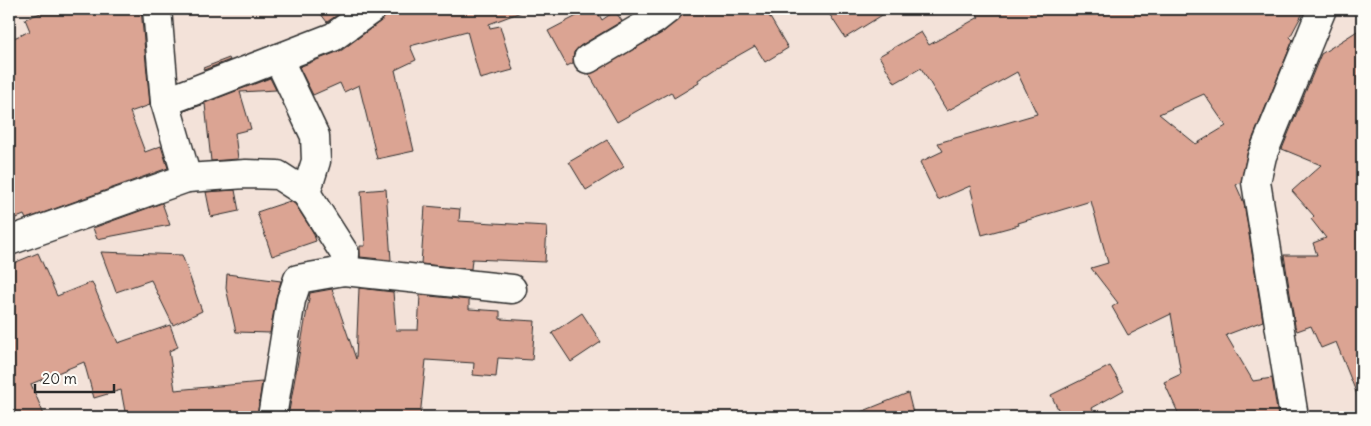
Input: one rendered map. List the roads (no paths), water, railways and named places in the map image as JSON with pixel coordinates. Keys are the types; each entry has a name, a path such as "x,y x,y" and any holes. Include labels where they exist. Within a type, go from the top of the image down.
{"street":[{"path":"157,9 165,102 187,178"},
{"path":"165,102 333,37 372,9"},
{"path":"588,59 654,20 668,9"},
{"path":"1294,417 1256,182 1262,156 1322,9"},
{"path":"278,58 315,136 316,160 306,193"},
{"path":"9,241 187,178 246,174 278,176 306,193 345,254 344,271"},
{"path":"272,417 291,300 298,279 344,271 512,289"}]}
